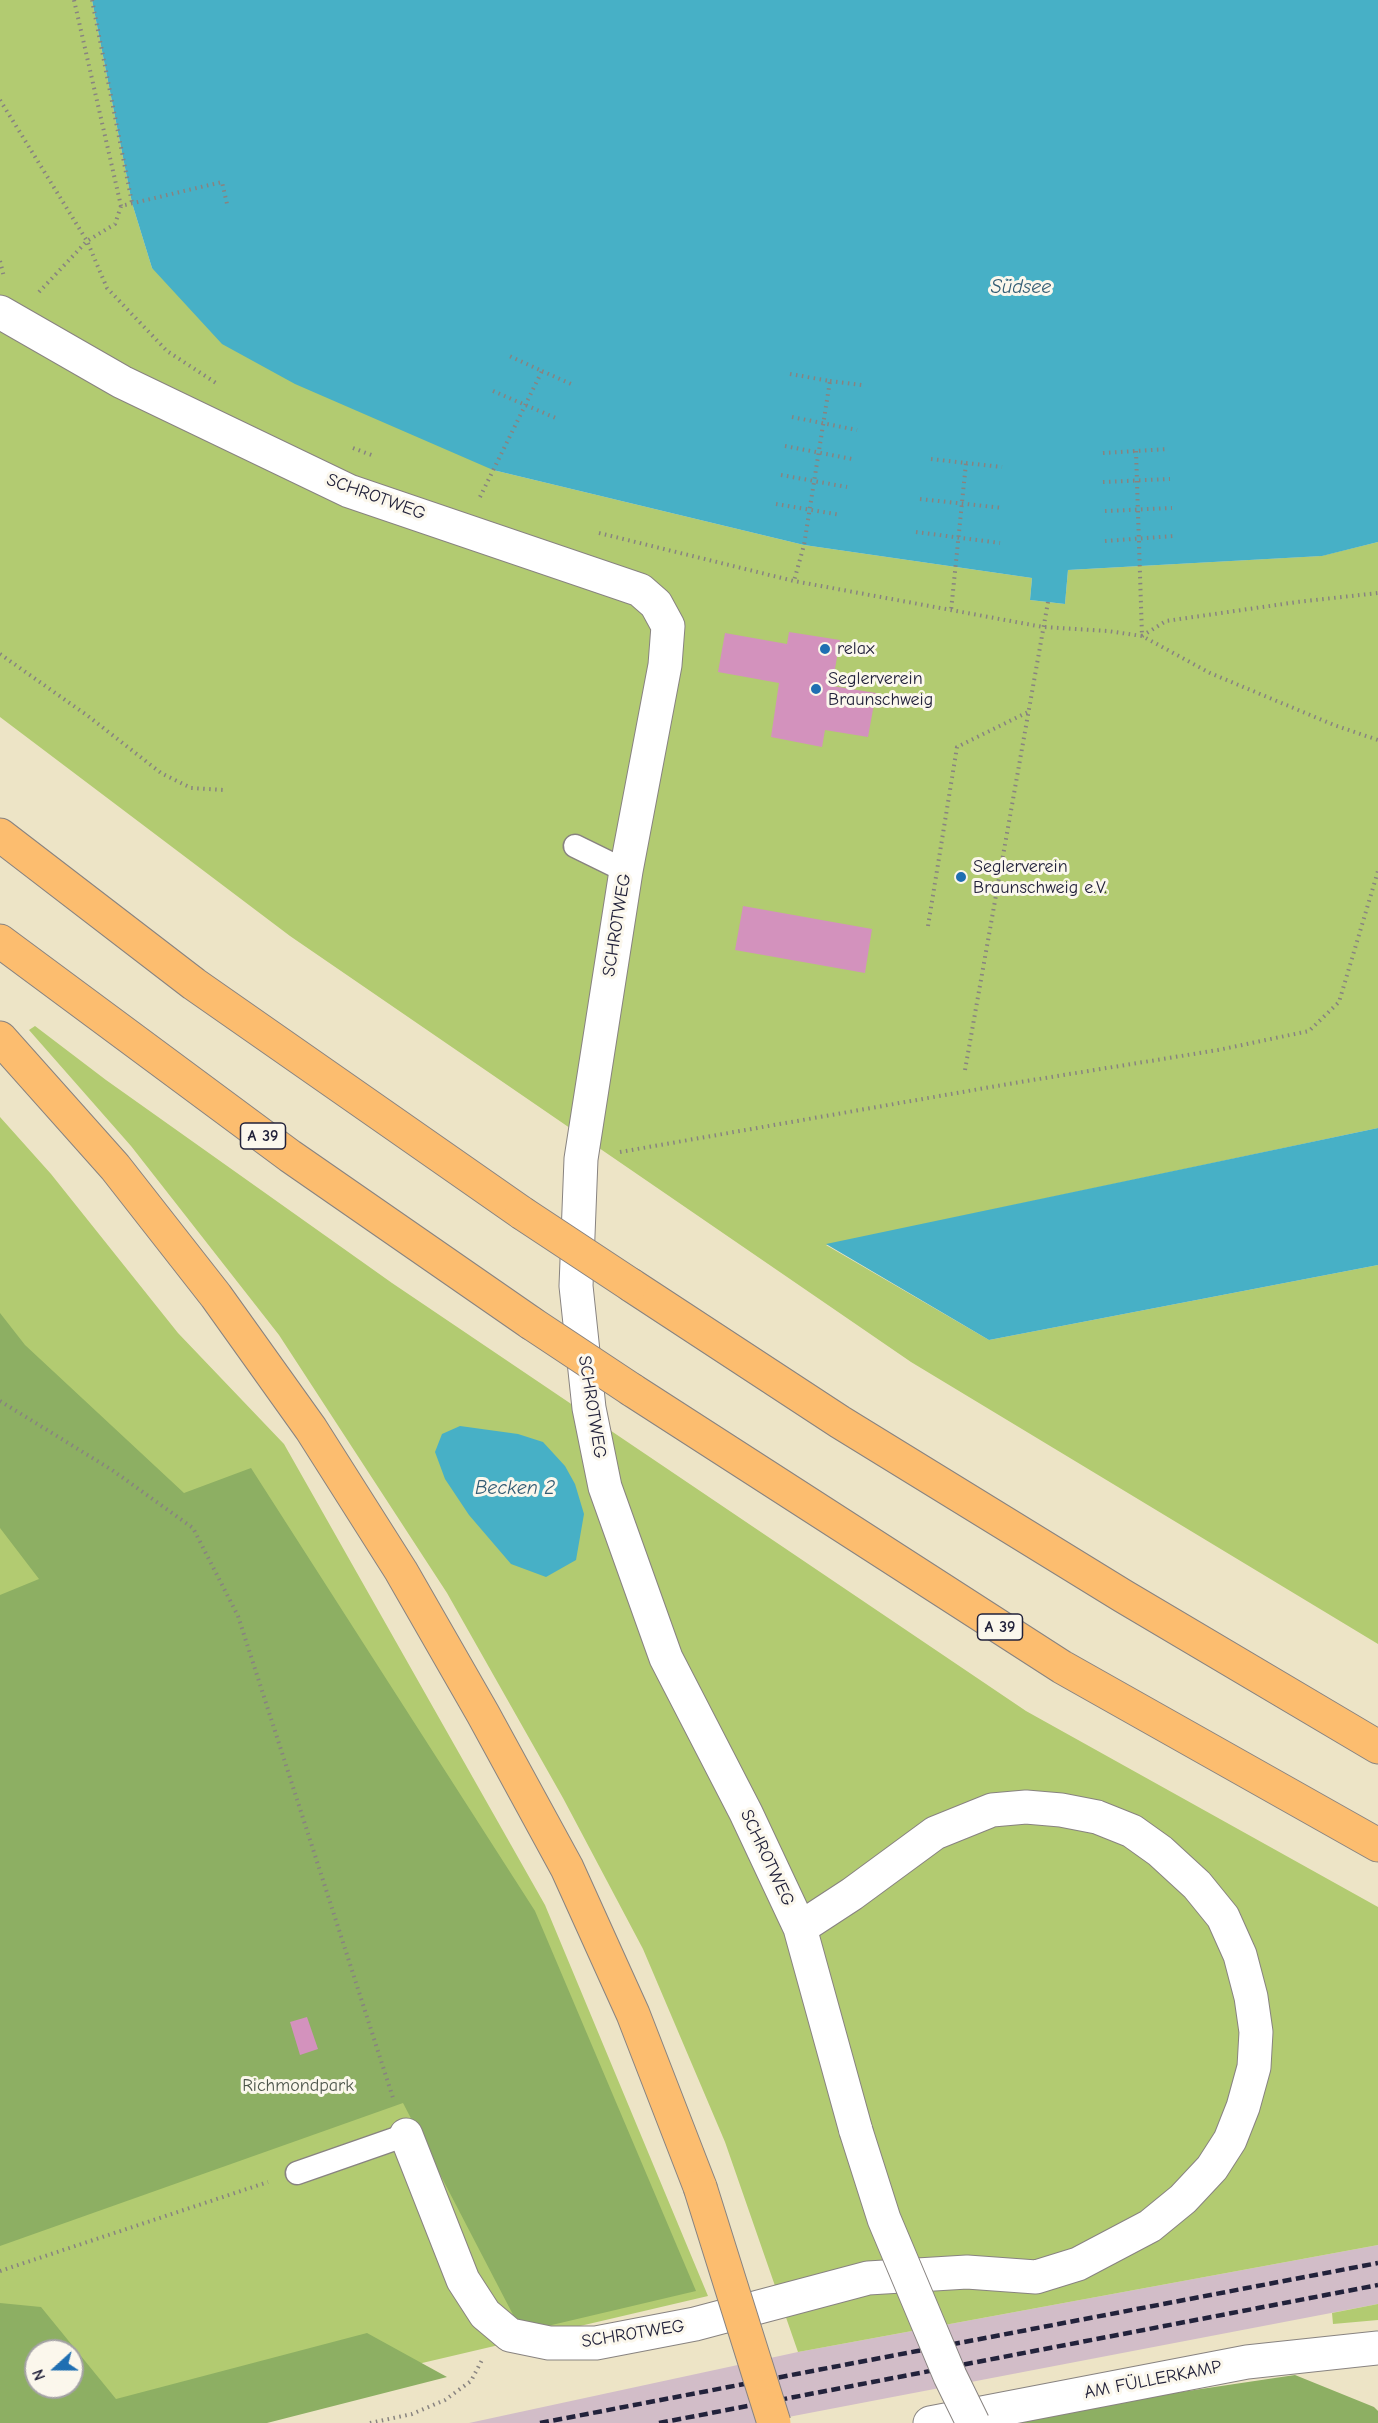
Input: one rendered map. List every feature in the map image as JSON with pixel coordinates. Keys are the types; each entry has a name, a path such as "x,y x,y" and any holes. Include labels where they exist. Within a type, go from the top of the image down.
{"highway":[{"path":"0,835 194,984 522,1213 860,1435 1123,1596 1376,1745"},
{"name":"A 39","path":"0,941 290,1156 632,1390 1062,1667 1378,1845"},
{"path":"0,1038 115,1167 216,1296 310,1429 401,1571 483,1714 567,1868 633,2014 700,2187 774,2423"}],"street":[{"name":"SCHROTWEG","path":"7,315 122,382 349,491 640,590 656,604 668,626 665,665 626,871 581,1159 576,1286 589,1408 605,1487 666,1658 746,1813 800,1928 856,2131 884,2219 946,2366 973,2423"},
{"name":"SCHROTWEG","path":"406,2135 463,2280 485,2314 510,2335 549,2343 596,2343 695,2324 868,2278 967,2272 1036,2277 1078,2264 1150,2226 1183,2199 1212,2168 1230,2140 1243,2107 1254,2067 1256,2032 1251,1997 1240,1955 1223,1917 1197,1885 1160,1851 1132,1831 1097,1817 1061,1810 1026,1807 992,1810 935,1833 852,1894 800,1928"},
{"name":"AM FÜLLERKAMP","path":"930,2423 1247,2362 1378,2348"}],"lane":[{"path":"575,846 626,871"},
{"path":"297,2173 406,2135"}],"path":[{"path":"7,315 87,241 115,224 121,206 74,0"},
{"path":"92,0 132,203"},
{"path":"0,100 87,241 107,288 167,351 217,383"},
{"path":"121,206 222,182 227,204"},
{"path":"507,356 571,384"},
{"path":"487,504 478,501 542,371"},
{"path":"790,374 862,385"},
{"path":"794,582 804,545 830,381"},
{"path":"493,391 558,418"},
{"path":"792,417 857,430"},
{"path":"348,446 380,459"},
{"path":"785,446 852,459"},
{"path":"1103,453 1168,449"},
{"path":"1136,451 1142,636"},
{"path":"931,459 1002,467"},
{"path":"951,611 966,463"},
{"path":"781,475 847,487"},
{"path":"1103,482 1170,479"},
{"path":"920,499 1003,508"},
{"path":"776,504 841,515"},
{"path":"1105,511 1172,508"},
{"path":"596,532 794,582 1043,627 1108,631 1142,636 1209,673 1334,725 1378,740"},
{"path":"916,532 1000,543"},
{"path":"1105,541 1174,537"},
{"path":"1142,636 1166,621 1378,593"},
{"path":"965,1070 1048,602"},
{"path":"0,654 88,716 161,773 191,788 224,790"},
{"path":"928,926 957,747 1028,712"},
{"path":"581,1159 1008,1084 1218,1050 1310,1031 1339,1002 1378,871"},
{"path":"0,1401 112,1470 194,1528 238,1616 406,2135"},
{"path":"0,2271 297,2173"},
{"path":"370,2423 412,2414 445,2400 471,2381 484,2355 485,2314"}],"shaded area":[{"path":"1378,2245 1378,2304 757,2423 469,2423 798,2352"}],"green space":[{"path":"0,0 92,0 132,203 152,268 493,470 804,545 1032,578 1030,600 1065,604 1068,570 1321,556 1378,542 1378,1128 826,1245 989,1340 1378,1265 1378,1644 911,1362 290,936 0,717"},
{"path":"35,1026 106,1080 392,1283 1026,1711 1378,1907 1378,2245 798,2352 725,2142 643,1949 563,1798 447,1593 279,1335 131,1146 29,1030"},
{"name":"Richmondpark","path":"0,1117 51,1174 178,1333 284,1444 545,1905 708,2296 166,2423 0,2423"},
{"name":"Richmondpark","path":"0,1313 25,1345 184,1493 251,1468 535,1911 696,2291 522,2332 403,2103 0,2246 0,1595 39,1579 0,1528"},
{"path":"0,2303 41,2307 67,2339 24,2339 24,2399 84,2399 84,2360 116,2399 367,2333 447,2377 267,2423 0,2423"},
{"path":"1378,2304 1378,2320 1333,2324 1332,2313"},
{"path":"1295,2375 1374,2407 1378,2411 1378,2423 1016,2423 1013,2417"}],"water":[{"name":"Südsee","path":"92,0 1378,0 1378,542 1322,556 1068,570 1065,604 1030,600 1032,578 804,545 493,470 295,384 222,344 152,268 132,203"},
{"path":"1378,1128 1378,1265 989,1340 826,1244"},
{"name":"Becken 2","path":"460,1426 518,1434 543,1442 565,1466 575,1484 584,1514 576,1560 546,1577 511,1564 469,1515 445,1479 435,1452 442,1434"}],"building":[{"name":"Seglerverein Braunschweig","path":"789,632 840,640 832,686 876,693 868,737 825,730 822,747 771,737 779,683 718,672 725,633 787,644"},
{"path":"743,906 872,929 865,973 735,950"},
{"path":"307,2017 318,2049 300,2055 290,2022"}],"railway":[{"path":"540,2423 1378,2263"},
{"path":"659,2423 1378,2285"}],"place":[{"name":"relax","path":"825,649"},
{"name":"Seglerverein Braunschweig","path":"816,689"},
{"name":"Seglerverein Braunschweig e.V.","path":"961,877"}]}
